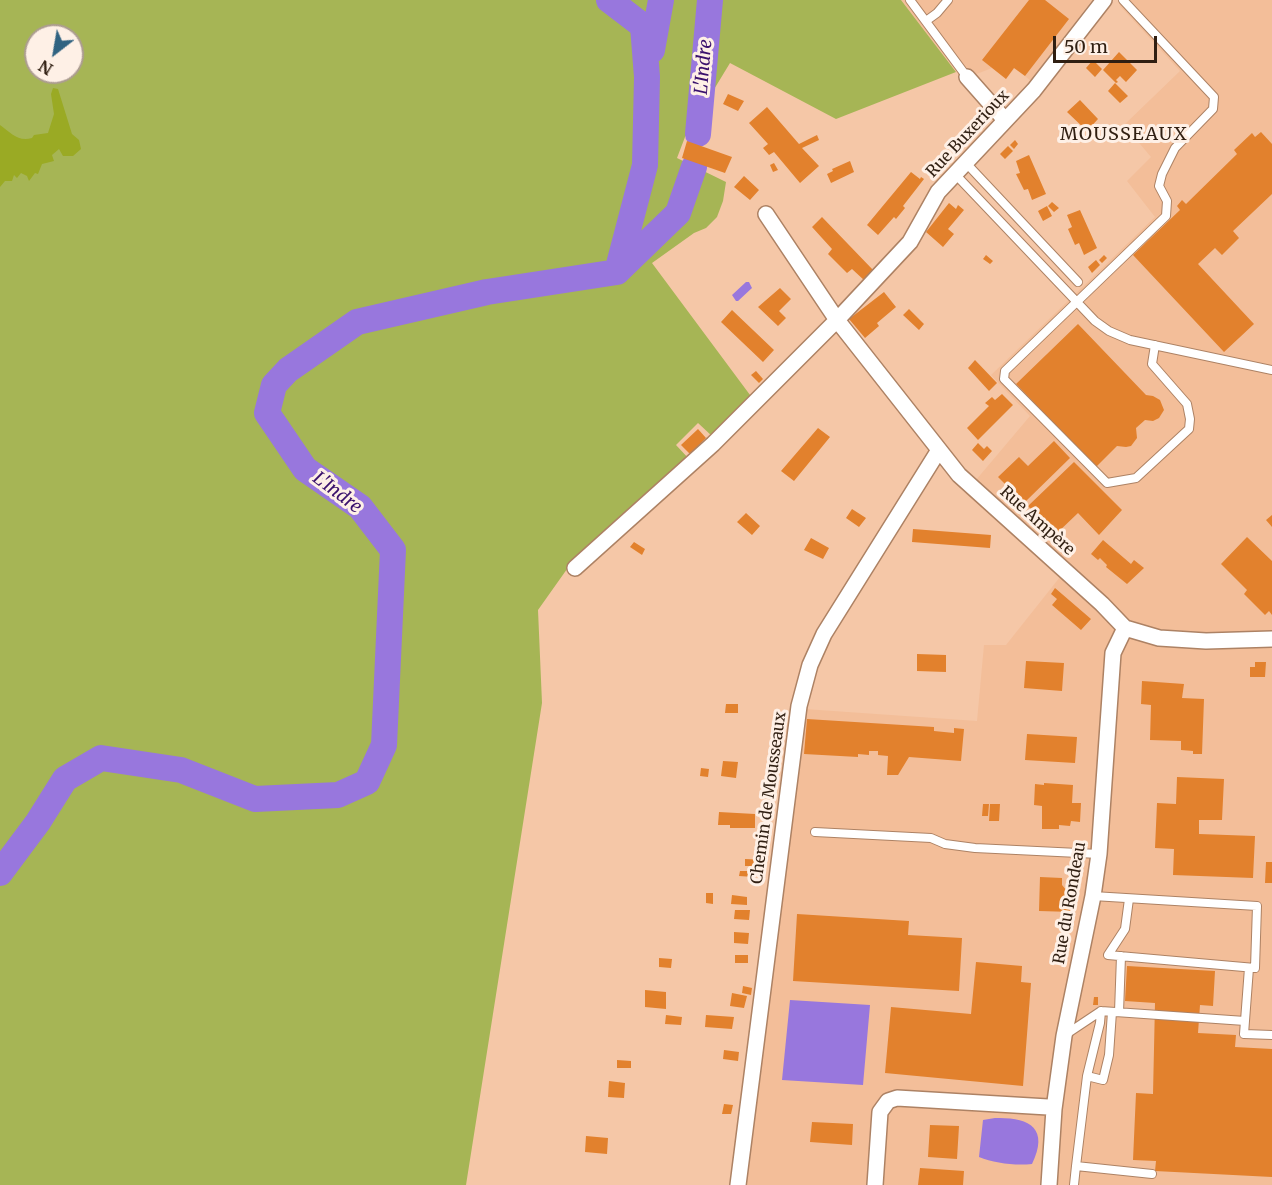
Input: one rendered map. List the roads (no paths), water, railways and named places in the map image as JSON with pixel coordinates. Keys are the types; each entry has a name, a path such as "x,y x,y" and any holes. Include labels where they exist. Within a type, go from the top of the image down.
{"street":[{"name":"Rue Buxerioux","path":"837,320 910,242 938,192 1034,90 1104,0"},
{"path":"967,77 1005,120"},
{"name":"Rue Ampère","path":"766,214 837,320 959,475 1094,596 1125,628 1159,638 1206,641 1272,639"},
{"path":"575,568 713,444 837,320"},
{"name":"Chemin de Mousseaux","path":"738,1185 799,706 810,665 824,634 939,450"},
{"name":"Rue du Rondeau","path":"1049,1185 1054,1109 1064,1036 1093,896 1099,854 1113,653 1125,628"},
{"path":"875,1185 880,1112 888,1101 897,1098 1054,1109"}],"lane":[{"path":"910,0 967,77"},
{"path":"926,21 938,13 948,0"},
{"path":"1124,0 1214,97 1213,109 1175,148 1162,174 1160,186 1167,201 1166,216 1005,371 1004,379 1107,483 1136,478 1189,429 1187,404 1152,364 1155,345"},
{"path":"960,169 1076,301 1109,331 1130,340 1272,368"},
{"path":"960,169 1078,282"},
{"path":"815,832 931,838 945,844 975,848 1099,854"},
{"path":"1093,896 1257,906 1255,968 1108,956 1125,929 1128,899"},
{"path":"1087,1076 1103,1080 1109,1055 1121,956"},
{"path":"1249,968 1244,1034 1272,1035"},
{"path":"1074,1185 1087,1076 1101,1011"},
{"path":"1064,1036 1101,1011 1245,1021"},
{"path":"1076,1166 1152,1174"}],"waterway":[{"path":"609,0 643,26 647,77 645,165 617,272"},
{"path":"652,50 661,0"},
{"name":"L'Indre","path":"698,134 710,0"},
{"name":"L'Indre","path":"0,873 38,822 65,779 101,758 181,770 255,799 338,795 367,782 384,745 393,550 360,507 305,469 267,413 274,385 288,370 357,322 487,292 617,272 678,213 694,167"}],"district":[{"name":"MOUSSEAUX","path":"1124,135"}]}
